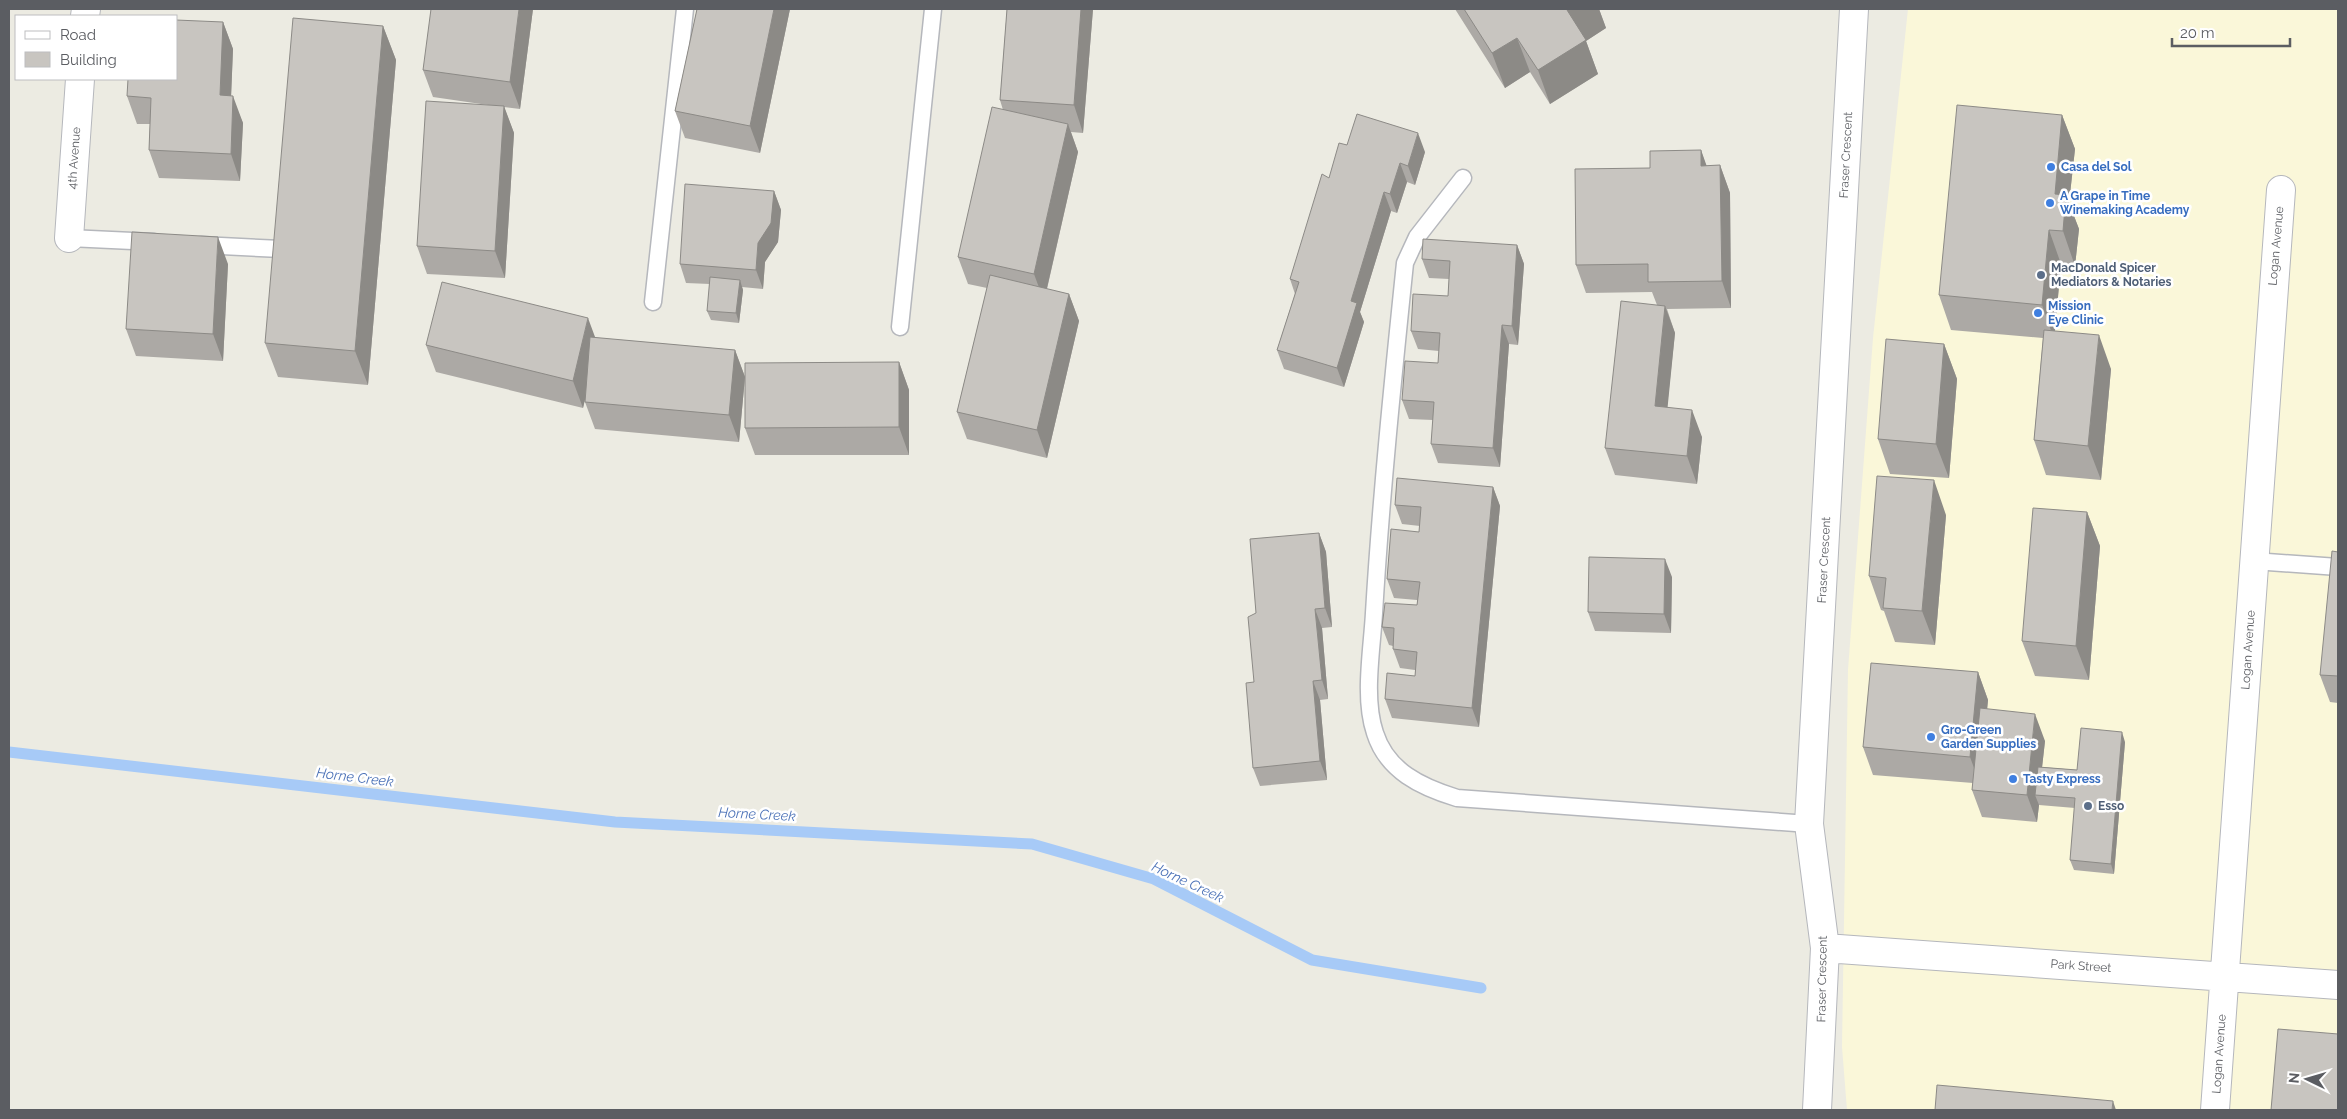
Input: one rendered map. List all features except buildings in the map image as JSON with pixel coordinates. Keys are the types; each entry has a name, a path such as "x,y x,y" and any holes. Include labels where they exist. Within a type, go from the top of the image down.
{"street":[{"name":"Fraser Crescent","path":"1817,1110 1825,948 1809,824 1854,9"},
{"name":"4th Avenue","path":"68,238 80,80"},
{"name":"Logan Avenue","path":"2215,1110 2281,190"},
{"name":"Park Street","path":"1825,948 2338,985"}],"lane":[{"path":"652,302 684,9"},
{"path":"900,327 933,9"},
{"path":"1464,178 1418,237 1405,263 1379,536 1369,704 1375,734 1393,766 1426,788 1456,798 1809,824"},
{"path":"279,268 282,230"},
{"path":"68,238 280,249"},
{"path":"2254,561 2338,567"}],"shaded area":[{"path":"1908,9 2338,9 2338,1110 1847,1110 1842,1047 1848,670 1873,338"}],"waterway":[{"name":"Horne Creek","path":"9,752 615,822 1032,844 1154,879 1312,960 1481,988"}],"place":[{"name":"Casa del Sol","path":"2051,167"},
{"name":"A Grape in Time Winemaking Academy","path":"2050,203"},
{"name":"MacDonald Spicer Mediators & Notaries","path":"2041,275"},
{"name":"Mission Eye Clinic","path":"2038,313"},
{"name":"Gro-Green Garden Supplies","path":"1931,737"},
{"name":"Tasty Express","path":"2013,779"},
{"name":"Esso","path":"2088,806"}]}
